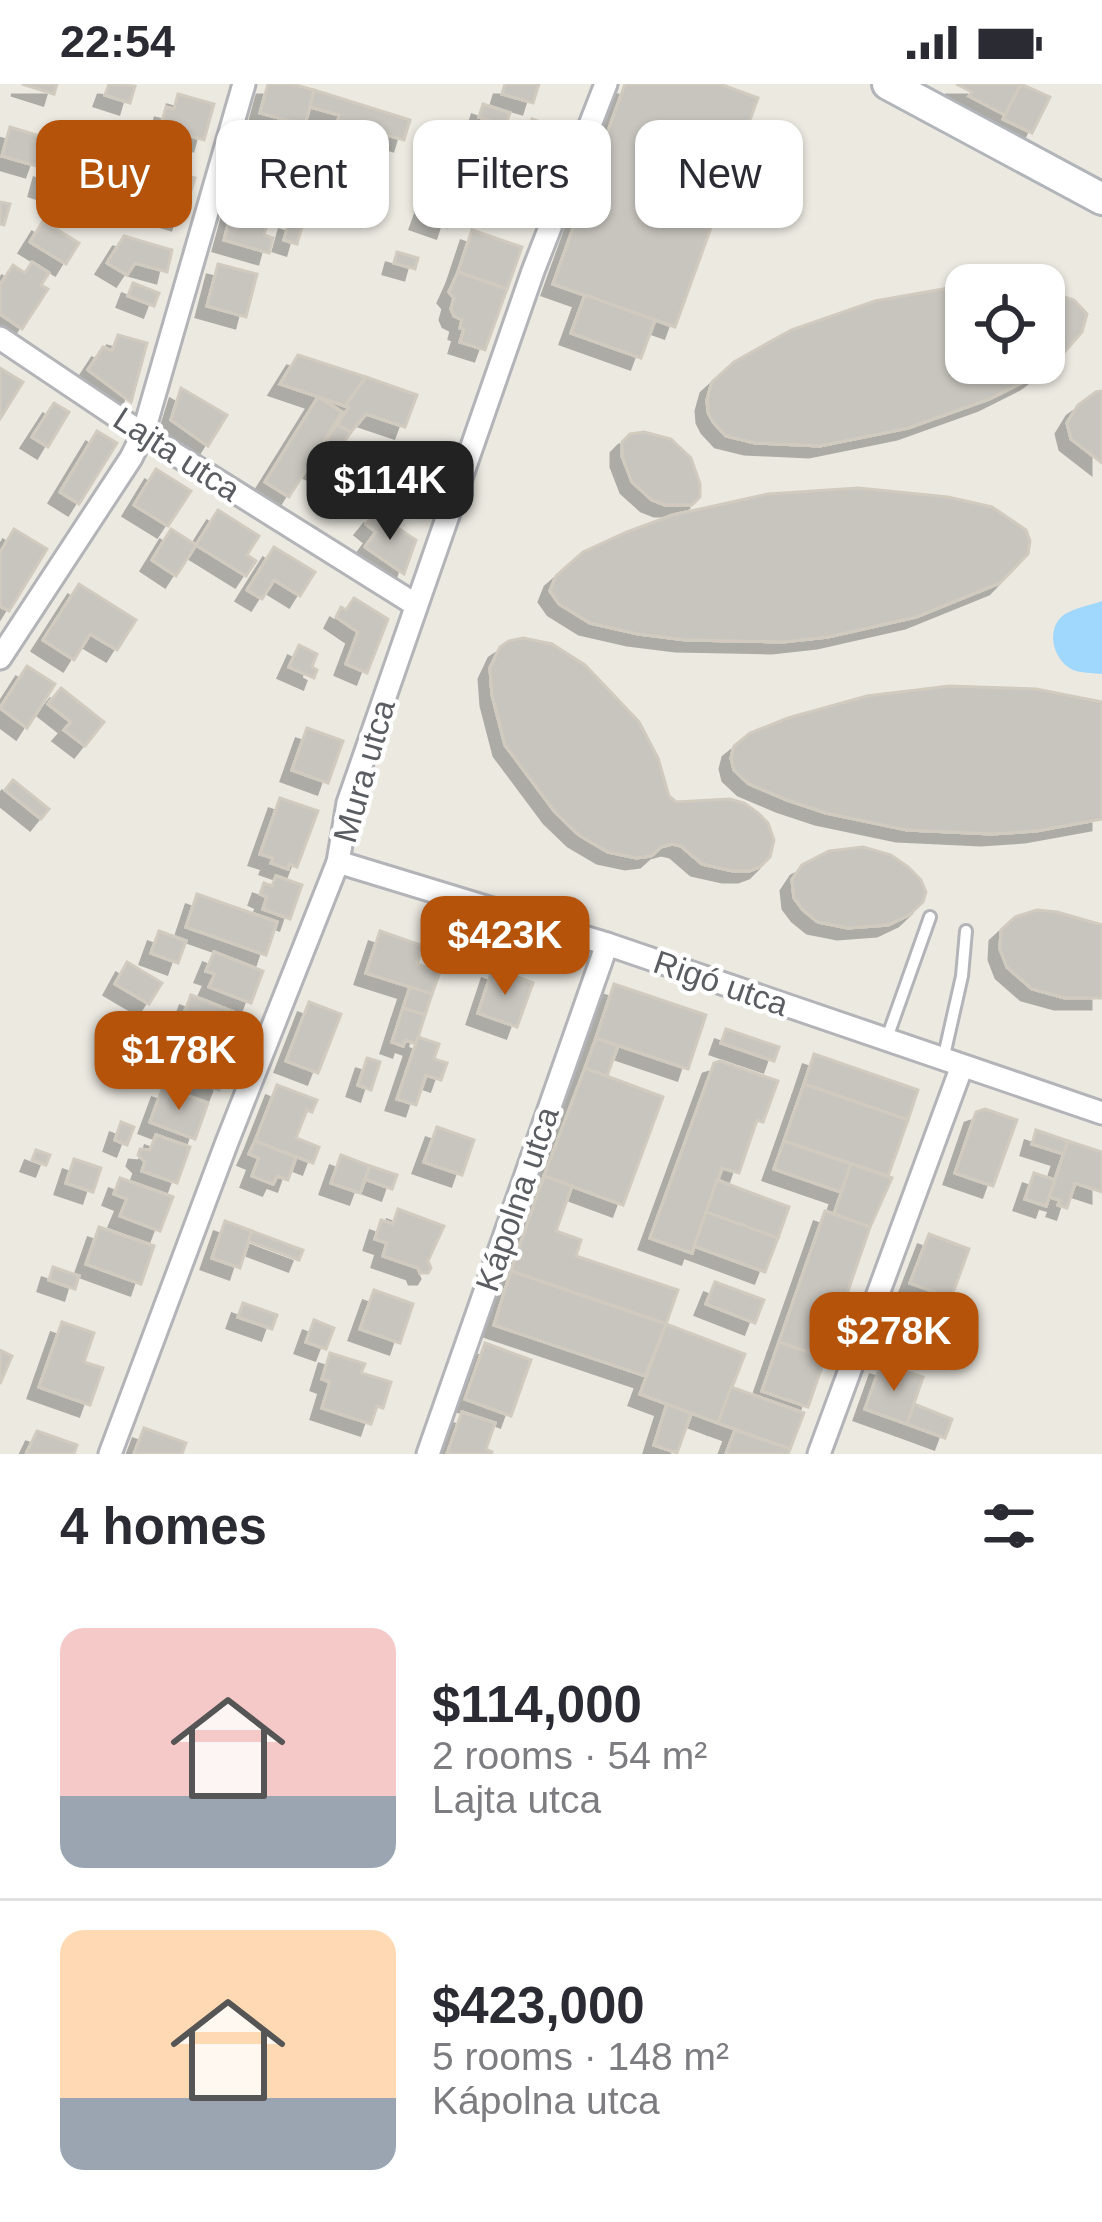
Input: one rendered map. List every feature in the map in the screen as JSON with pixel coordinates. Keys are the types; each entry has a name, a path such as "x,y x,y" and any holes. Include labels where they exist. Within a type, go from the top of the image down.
{"street":[{"path":"0,658 143,434 244,84"},
{"name":"Mura utca","path":"110,1454 338,862 348,803 416,605 533,271 606,84"},
{"path":"888,84 1102,200"},
{"name":"Lajta utca","path":"0,338 416,605"},
{"name":"Rigó utca","path":"338,862 607,944 1102,1113"},
{"name":"Kápolna utca","path":"428,1454 607,944"},
{"path":"819,1454 953,1063"}],"lane":[{"path":"886,1040 930,917"},
{"path":"953,1063 966,931"}],"water":[{"path":"1102,601 1102,674 1073,670 1056,651 1055,627 1065,614"}],"building":[{"path":"22,84 57,84 54,94"},
{"path":"109,84 135,86 130,103 105,95"},
{"path":"268,84 314,90 306,120 260,113"},
{"path":"505,84 539,84 533,103 502,94"},
{"path":"625,84 720,84 758,98 750,120 635,120 635,228 711,228 675,327 553,284 573,228 611,228 611,123"},
{"path":"956,84 1021,84 1005,115"},
{"path":"1021,84 1050,97 1032,133 1003,119"},
{"path":"314,90 410,120 404,140 389,136 389,120 338,120 339,115 310,107"},
{"path":"178,94 214,104 204,140 192,137 192,120 162,120 166,107 174,109"},
{"path":"483,104 510,113 507,120 479,117"},
{"path":"10,127 36,135 36,166 2,156"},
{"path":"0,202 10,204 4,225 0,224"},
{"path":"39,228 54,228 79,243 66,264 30,242"},
{"path":"227,228 266,228 264,235 273,238 269,253 224,240"},
{"path":"287,228 302,228 297,244 284,240"},
{"path":"472,230 522,247 507,289 458,272"},
{"path":"124,236 172,250 167,272 135,263 127,275 107,263"},
{"path":"397,252 418,258 415,269 394,263"},
{"path":"32,262 49,273 41,285 48,289 22,329 0,314 0,285 13,265 25,273"},
{"path":"218,264 257,274 246,317 207,306"},
{"path":"458,272 507,289 485,350 460,342 464,329 451,309 454,298 449,292"},
{"path":"133,283 159,293 154,306 128,296"},
{"path":"945,289 945,384 1019,384 908,428 820,446 755,443 726,436 713,422 707,400 712,382 734,362 791,330 875,301"},
{"path":"585,295 655,320 641,358 571,333"},
{"path":"1065,297 1087,314 1082,332 1065,352"},
{"path":"118,335 147,343 131,402 88,370 103,347 112,351"},
{"path":"298,355 366,377 345,406 280,384"},
{"path":"0,368 23,382 0,419"},
{"path":"366,377 417,395 405,427 366,414 351,432 337,425"},
{"path":"181,388 227,415 208,446 171,420"},
{"path":"1102,391 1102,463 1071,439 1067,423 1078,405"},
{"path":"318,397 342,412 289,497 265,482"},
{"path":"54,403 69,412 48,447 32,437"},
{"path":"337,425 351,432 335,455 368,468 365,483 351,479 344,487 328,480 328,472 310,465"},
{"path":"97,431 117,443 79,504 60,492"},
{"path":"644,432 671,439 691,458 700,484 700,497 692,505 665,505 632,482 622,442 630,434"},
{"path":"410,447 444,458 434,490 398,479"},
{"path":"156,469 191,491 168,526 134,505"},
{"path":"379,472 398,479 394,491 374,484"},
{"path":"858,488 948,497 992,507 1026,530 1028,554 1000,583 916,617 783,642 638,634 590,623 559,604 550,591 556,576 583,552 673,515 768,494"},
{"path":"218,510 259,536 247,555 256,561 246,576 196,545"},
{"path":"375,513 416,540 404,574 365,547 376,532 366,524"},
{"path":"14,529 47,549 9,611 0,606 0,553"},
{"path":"171,529 196,545 176,576 152,560"},
{"path":"274,547 315,572 300,596 274,580 262,599 247,590"},
{"path":"79,584 136,620 117,650 90,634 74,660 43,640"},
{"path":"354,598 388,619 367,673 346,664 358,632 336,617"},
{"path":"523,638 552,644 585,665 639,722 658,758 669,796 676,802 730,799 758,813 774,840 770,857 760,867 733,871 702,864 681,846 672,844 636,858 608,852 579,835 555,812 505,745 490,668 500,647"},
{"path":"299,645 317,654 314,678 289,667"},
{"path":"27,666 55,684 27,728 0,708"},
{"path":"949,686 1036,689 1102,702 1102,819 992,834 907,830 787,800 749,784 734,770 734,746 750,733 788,718 867,696"},
{"path":"61,688 104,722 85,746 64,730 71,722 48,704"},
{"path":"307,728 343,741 328,783 292,770"},
{"path":"13,780 49,809 41,819 5,790"},
{"path":"280,798 318,811 297,867 289,864 288,869 260,854"},
{"path":"863,847 891,855 908,867 921,880 926,892 923,902 888,925 848,928 818,922 794,898 792,880 802,865 829,851"},
{"path":"276,876 302,885 290,919 263,909 264,883 272,886"},
{"path":"197,894 277,922 266,955 186,927"},
{"path":"1037,910 1102,925 1102,998 1065,998 1032,989 1007,967 1000,949 1001,930 1015,917"},
{"path":"159,931 186,941 178,963 151,953"},
{"path":"380,931 423,946 417,964 440,972 432,994 366,973"},
{"path":"214,952 263,971 251,1003 209,987 215,974 206,971"},
{"path":"127,962 162,983 149,1004 115,984"},
{"path":"493,968 533,983 517,1027 478,1013"},
{"path":"614,984 706,1015 688,1069 596,1038"},
{"path":"410,987 432,994 425,1015 403,1008"},
{"path":"191,995 244,1016 231,1050 185,1032 192,1014 185,1011"},
{"path":"309,1002 341,1014 318,1073 286,1061"},
{"path":"403,1008 425,1015 416,1044 392,1042"},
{"path":"726,1029 779,1047 774,1061 721,1043"},
{"path":"418,1037 439,1044 434,1059 447,1063 441,1080 426,1075 416,1105 397,1099"},
{"path":"158,1038 229,1064 219,1090 149,1063"},
{"path":"596,1038 618,1046 607,1076 585,1068"},
{"path":"814,1054 918,1090 908,1120 804,1084"},
{"path":"367,1058 380,1062 371,1090 358,1085"},
{"path":"714,1063 778,1081 763,1122 757,1120 739,1173 722,1168 692,1253 650,1238"},
{"path":"585,1068 663,1097 623,1205 544,1176"},
{"path":"804,1084 908,1120 888,1176 784,1141"},
{"path":"277,1085 317,1100 312,1112 307,1110 296,1138 319,1147 313,1163 255,1141"},
{"path":"163,1087 208,1103 195,1139 150,1122"},
{"path":"985,1109 1017,1120 993,1186 955,1173 976,1112"},
{"path":"121,1122 134,1127 127,1145 115,1140"},
{"path":"437,1127 474,1140 462,1175 424,1162"},
{"path":"1036,1130 1068,1141 1064,1154 1032,1144"},
{"path":"156,1135 190,1147 177,1183 142,1171 145,1162 138,1155 140,1149 150,1150"},
{"path":"255,1141 296,1157 288,1180 277,1176 273,1184 252,1176 259,1158 249,1154"},
{"path":"784,1141 851,1164 841,1192 774,1169"},
{"path":"1068,1141 1102,1152 1102,1192 1075,1183 1067,1208 1049,1197"},
{"path":"36,1150 50,1155 46,1165 32,1160"},
{"path":"341,1155 370,1166 360,1193 331,1183"},
{"path":"74,1159 101,1168 93,1192 66,1183"},
{"path":"851,1164 892,1178 870,1227 834,1214"},
{"path":"370,1166 397,1175 392,1189 365,1179"},
{"path":"1034,1173 1055,1180 1046,1206 1025,1199"},
{"path":"544,1176 572,1186 556,1231 581,1240 576,1256 678,1290 666,1324 511,1271"},
{"path":"120,1178 173,1197 160,1231 120,1216 127,1199 114,1194"},
{"path":"717,1180 789,1207 778,1238 706,1212"},
{"path":"398,1209 444,1226 428,1261 428,1273 383,1256 387,1243 375,1239 381,1220 393,1224"},
{"path":"825,1211 870,1227 825,1358 779,1342"},
{"path":"706,1212 778,1238 765,1272 694,1246"},
{"path":"225,1221 252,1231 240,1268 212,1258"},
{"path":"99,1227 154,1246 141,1284 86,1264"},
{"path":"252,1231 303,1250 299,1260 248,1241"},
{"path":"929,1234 969,1249 951,1298 910,1283"},
{"path":"53,1267 79,1276 75,1289 49,1280"},
{"path":"511,1271 666,1324 645,1376 494,1325"},
{"path":"715,1282 764,1300 755,1323 706,1304"},
{"path":"374,1290 413,1304 400,1343 360,1329"},
{"path":"243,1303 277,1315 272,1329 238,1317"},
{"path":"314,1320 334,1328 326,1349 306,1342"},
{"path":"62,1322 94,1333 84,1362 103,1368 90,1405 39,1387"},
{"path":"666,1324 745,1354 718,1423 640,1394"},
{"path":"779,1342 825,1358 808,1407 762,1391"},
{"path":"485,1343 531,1360 511,1416 465,1399"},
{"path":"0,1350 12,1356 0,1384"},
{"path":"330,1353 365,1364 361,1373 391,1382 383,1408 377,1406 371,1424 322,1408 330,1382 322,1379"},
{"path":"881,1364 923,1377 907,1424 865,1409"},
{"path":"731,1387 804,1413 790,1449 718,1423"},
{"path":"667,1404 691,1414 677,1453 654,1445"},
{"path":"914,1404 952,1419 945,1438 907,1424"},
{"path":"462,1412 495,1423 486,1449 491,1454 447,1454"},
{"path":"144,1428 186,1443 182,1454 134,1454"},
{"path":"735,1430 790,1449 788,1454 726,1454"},
{"path":"37,1431 77,1445 74,1454 26,1454"}]}
